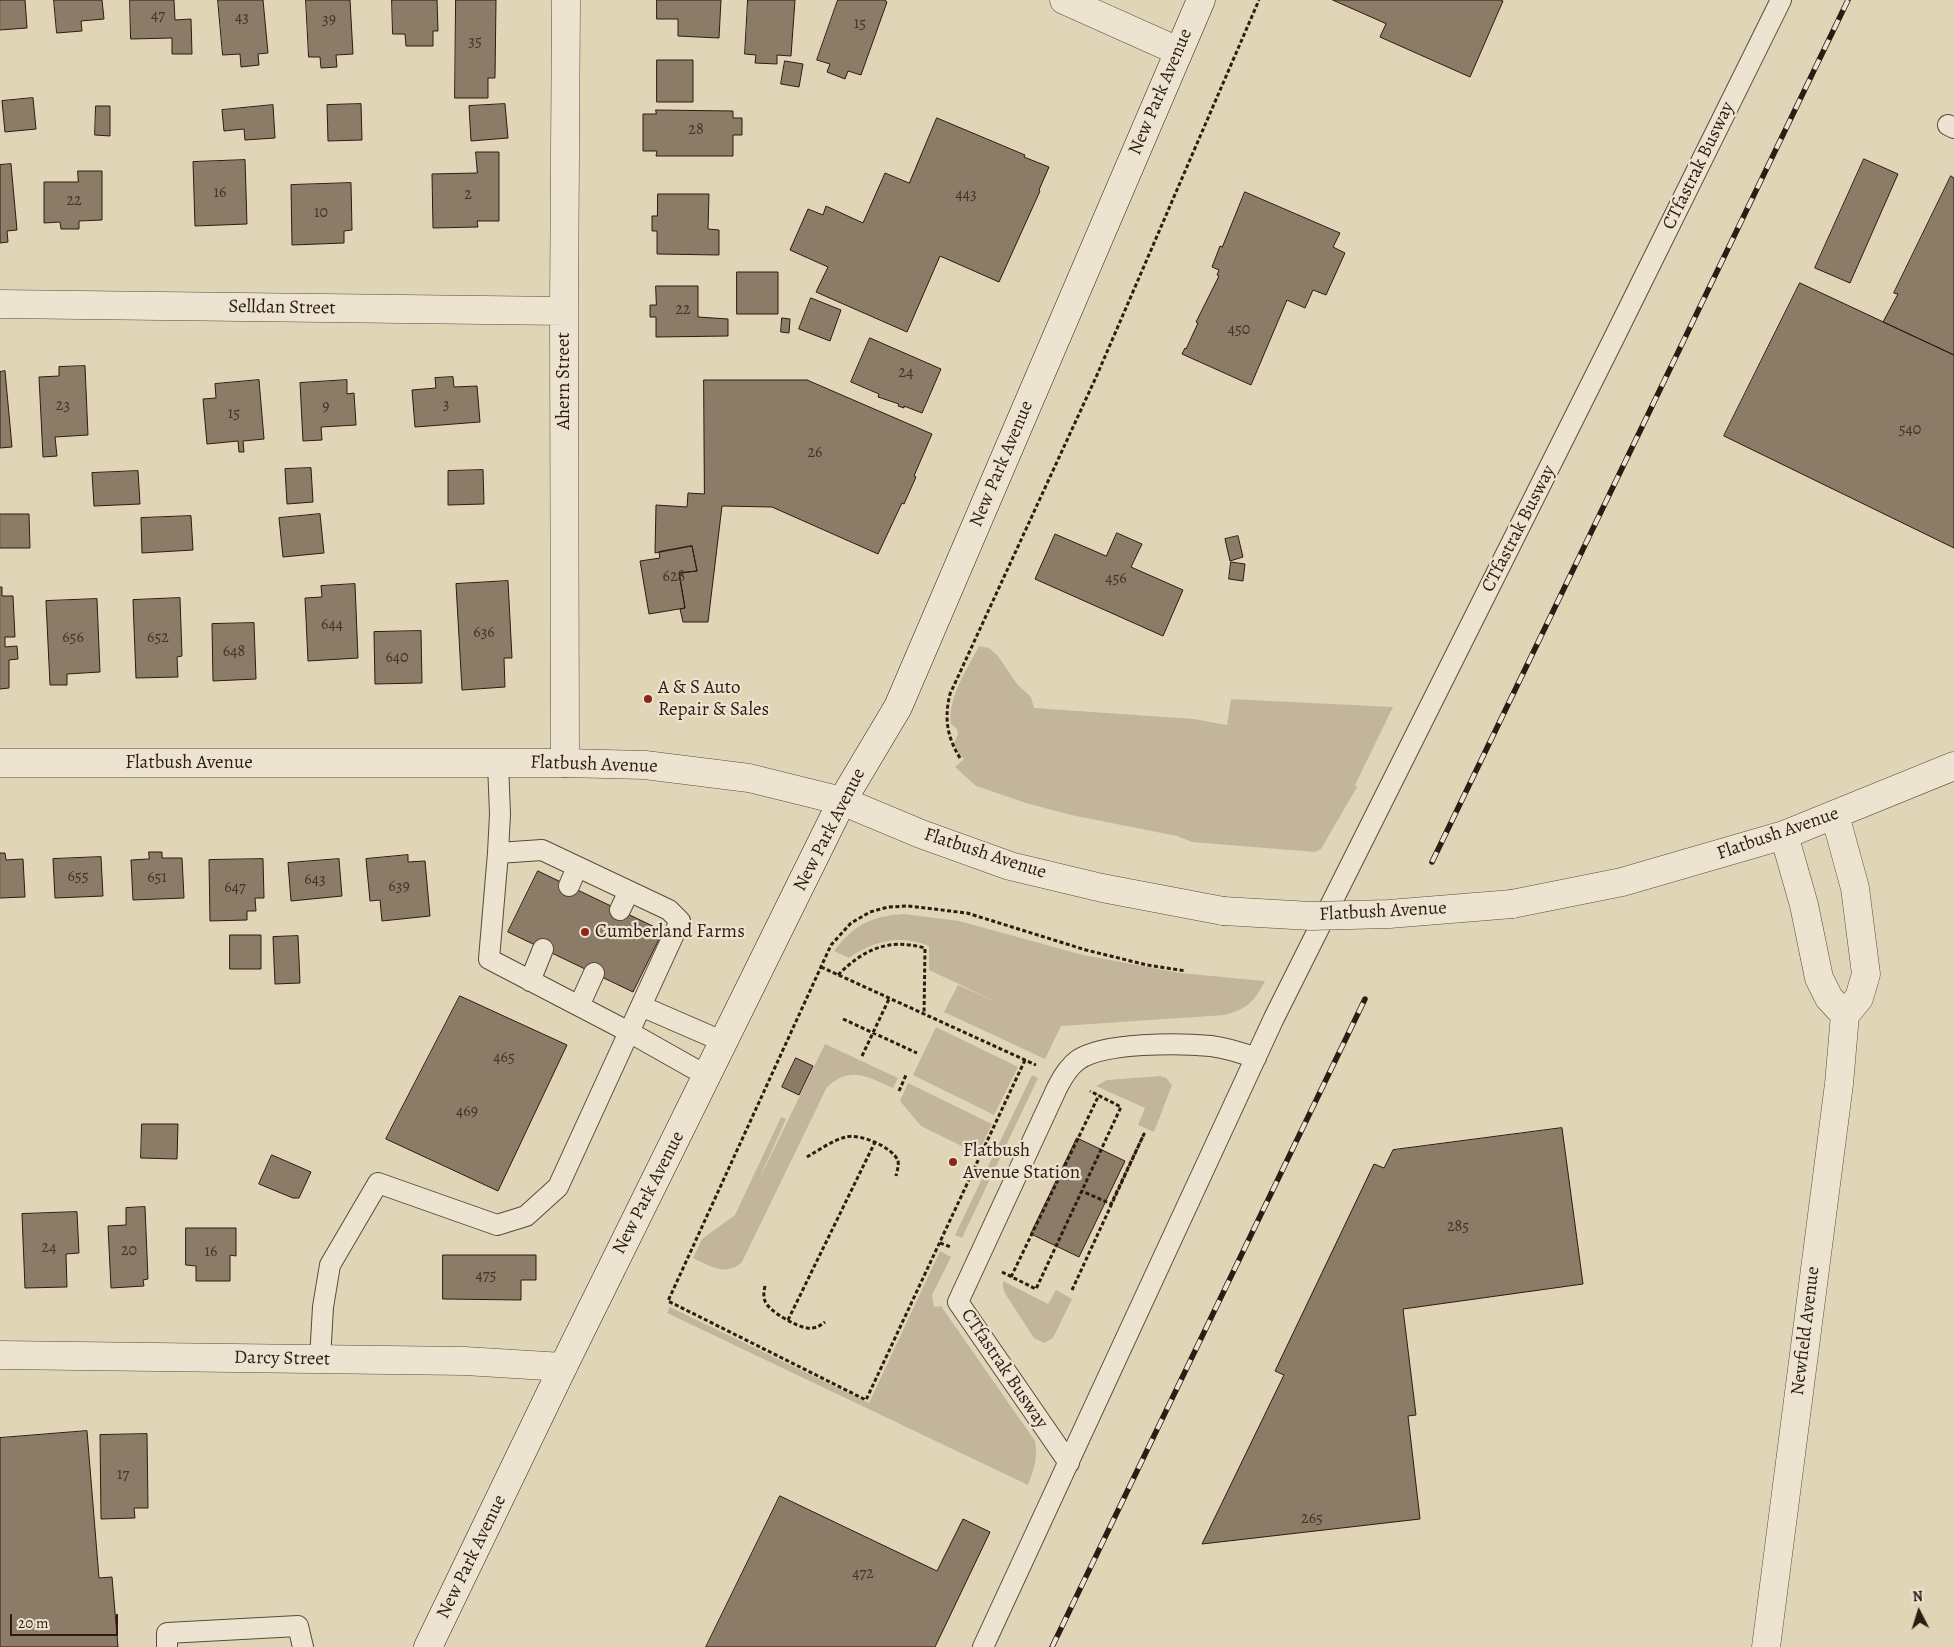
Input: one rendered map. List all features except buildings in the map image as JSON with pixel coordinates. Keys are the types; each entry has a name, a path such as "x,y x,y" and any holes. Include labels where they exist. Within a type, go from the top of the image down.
{"street":[{"name":"Ahern Street","path":"565,763 564,311 566,0"},
{"path":"1064,0 1178,51"},
{"name":"New Park Avenue","path":"428,1647 842,801 898,707 1201,0"},
{"name":"Selldan Street","path":"0,304 564,311"},
{"name":"Flatbush Avenue","path":"0,763 565,763 646,765 749,778 842,801 921,834 1010,866 1102,888 1223,911 1312,916 1389,914 1512,904 1622,882 1784,834 1954,766"},
{"path":"1784,834 1804,905 1819,978 1829,998 1845,1015 1859,998 1866,974 1855,888 1835,815"},
{"name":"Newfield Avenue","path":"1766,1647 1839,1084 1845,1015"},
{"name":"Darcy Street","path":"0,1355 465,1361 563,1368"}],"lane":[{"name":"CTfastrak Busway","path":"983,1647 1278,1009 1631,305 1781,0"},
{"path":"498,763 500,814 488,959 629,1032 707,1076"},
{"path":"320,1359 322,1308 330,1265 378,1183 497,1225 526,1216 558,1187 680,921 669,910 542,850 498,853"},
{"path":"569,886 577,867"},
{"path":"620,910 629,891"},
{"path":"530,981 543,949"},
{"path":"579,1006 594,973"},
{"path":"641,1006 724,1042"},
{"name":"CTfastrak Busway","path":"1069,1463 958,1302 1057,1088 1062,1078 1077,1061 1098,1052 1126,1047 1184,1045 1212,1046 1256,1058"},
{"path":"167,1647 167,1633 298,1626 303,1647"}],"path":[{"path":"960,758 953,748 946,727 950,694 1097,375 1259,0"},
{"path":"1025,1060 866,1400 668,1301 831,945 851,923 870,912 899,906 967,912 1086,950 1147,965 1186,971"},
{"path":"838,975 861,955 877,948 902,943 924,948 924,1015"},
{"path":"821,967 1042,1068"},
{"path":"862,1056 889,999"},
{"path":"843,1019 917,1053"},
{"path":"899,1091 906,1075"},
{"path":"1000,1271 1036,1289 1121,1107 1090,1091"},
{"path":"1011,1277 1099,1096"},
{"path":"1072,1290 1144,1134 1111,1204 1082,1191"},
{"path":"808,1157 844,1137 859,1136 888,1149 898,1160 896,1176"},
{"path":"788,1320 875,1142"},
{"path":"765,1286 764,1294 768,1308 788,1320 807,1328 819,1326 826,1322"}],"shaded area":[{"path":"979,646 989,648 998,656 1017,684 1031,697 1034,708 1194,719 1227,725 1231,699 1393,707 1355,785 1357,787 1321,849 1315,852 1192,842 1177,836 1071,815 1026,803 976,786 955,767 964,759 957,753 954,743 958,734 957,729 951,724 952,704 959,684"},
{"path":"904,914 959,921 1083,955 1180,973 1265,981 1258,994 1250,1003 1239,1010 1225,1015 1061,1026 1045,1059 944,1012 958,985 999,1003 929,970 929,946 908,940 887,941 868,947 849,958 834,951 856,928 882,917"},
{"path":"936,1027 1018,1067 994,1115 913,1075"},
{"path":"825,1044 898,1078 893,1088 860,1075 844,1076 827,1087 742,1262 730,1269 718,1269 693,1258 702,1239 735,1215 781,1117 786,1119 757,1184"},
{"path":"1032,1075 1038,1078 962,1238 955,1235"},
{"path":"1160,1076 1166,1078 1172,1085 1154,1132 1138,1125 1145,1108 1096,1086 1107,1080"},
{"path":"908,1083 992,1124 978,1154 921,1126 900,1101"},
{"path":"940,1251 951,1257 932,1295 934,1307 941,1306 1035,1441 1035,1463 1028,1485 667,1313 670,1307 869,1403"},
{"path":"1003,1281 1048,1304 1056,1290 1072,1299 1053,1338 1044,1343 1034,1338 1006,1295"}],"railway":[{"path":"1432,862 1848,0"},
{"path":"1052,1647 1365,999"}],"place":[{"name":"A & S Auto Repair & Sales","path":"648,699"},
{"name":"Cumberland Farms","path":"585,932"},
{"name":"Flatbush Avenue Station","path":"953,1162"}]}
